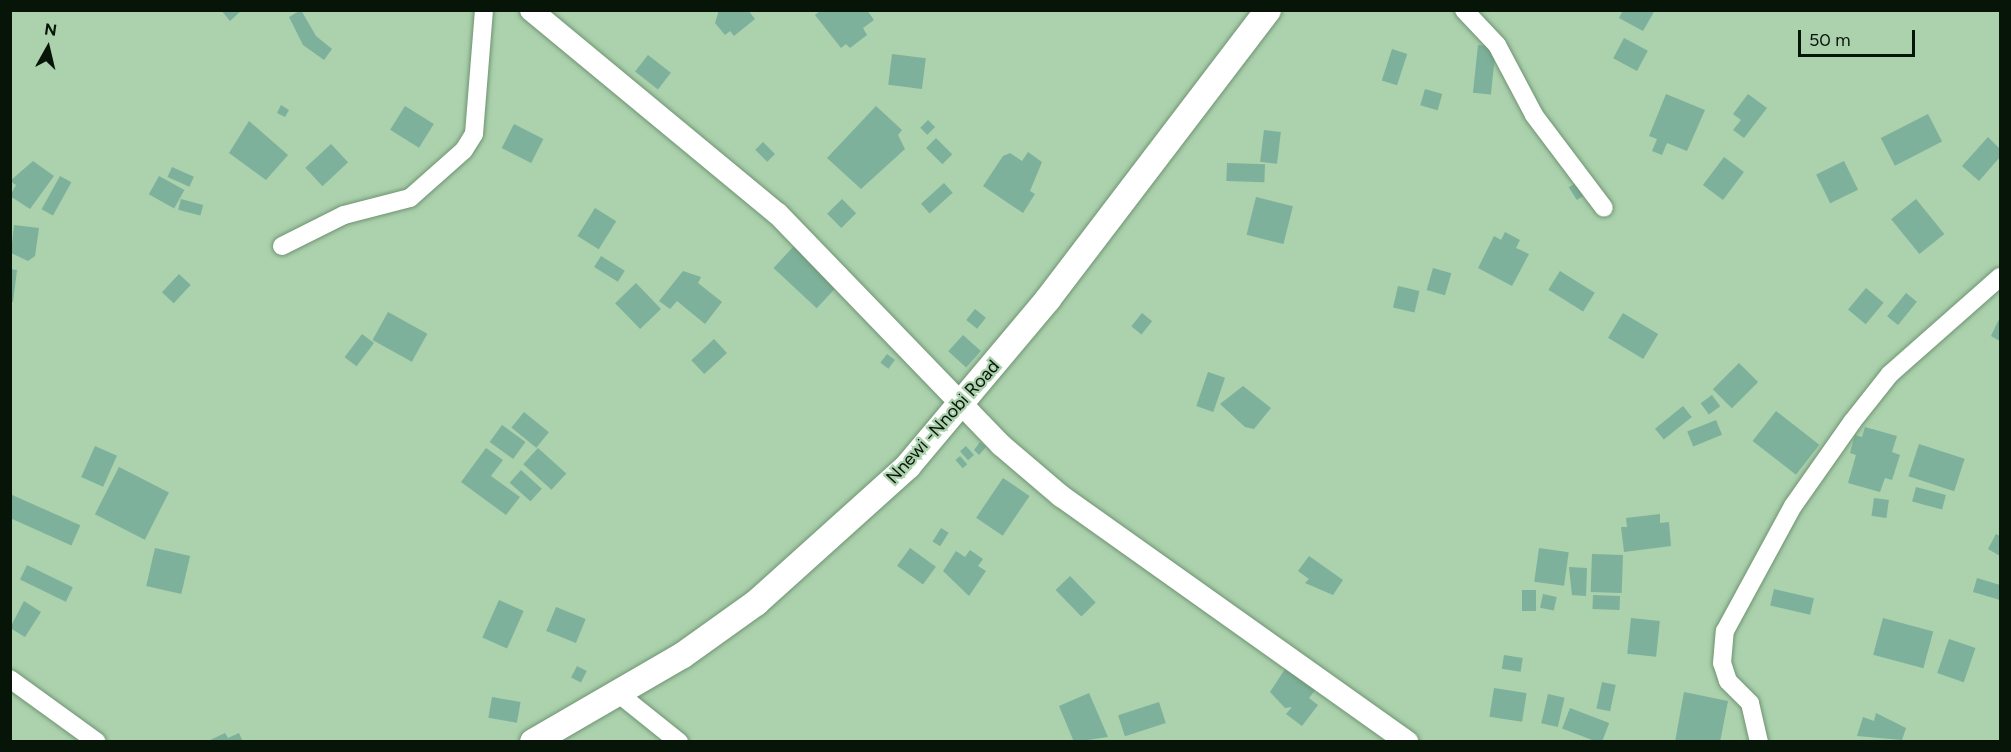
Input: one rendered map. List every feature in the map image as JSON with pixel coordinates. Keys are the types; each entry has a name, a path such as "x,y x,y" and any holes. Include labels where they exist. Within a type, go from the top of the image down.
{"main road":[{"name":"Nnewi -Nnobi Road","path":"533,741 619,694 756,603 908,466 964,403 1268,10"}],"street":[{"path":"282,246 344,215 410,198 464,150 474,134 484,10"},
{"path":"531,10 778,214 964,403 1001,445 1062,496 1382,734 1407,741"},
{"path":"1464,10 1497,45 1534,115 1604,208"},
{"path":"1759,741 1750,703 1728,681 1722,663 1725,631 1793,506 1852,422 1890,374 2001,277"},
{"path":"10,679 97,741"},
{"path":"619,694 679,741"}],"building":[{"path":"221,10 242,10 230,21"},
{"path":"301,10 316,36 332,49 324,60 303,45 289,17"},
{"path":"719,10 748,10 755,19 734,36 730,31 725,35 715,23"},
{"path":"821,10 867,10 874,20 863,28 867,35 850,48 846,44 841,48 815,15"},
{"path":"1623,10 1655,10 1643,31 1619,18"},
{"path":"1624,38 1648,51 1637,71 1613,58"},
{"path":"1478,45 1496,47 1491,95 1473,93"},
{"path":"1392,49 1407,54 1397,85 1382,80"},
{"path":"892,54 926,58 922,89 888,85"},
{"path":"648,55 671,73 658,89 635,72"},
{"path":"1425,89 1442,94 1438,110 1420,105"},
{"path":"1666,94 1705,110 1687,151 1667,143 1662,155 1652,151 1657,139 1649,136"},
{"path":"1748,94 1767,108 1744,138 1733,130 1741,120 1733,114"},
{"path":"281,105 289,110 285,117 277,113"},
{"path":"405,106 434,124 419,148 390,130"},
{"path":"876,106 902,130 898,135 905,149 861,189 827,158"},
{"path":"1928,114 1942,142 1895,166 1881,138"},
{"path":"928,120 935,127 927,135 920,128"},
{"path":"249,121 288,155 266,180 229,153"},
{"path":"514,124 543,139 531,163 502,148"},
{"path":"1264,130 1281,132 1277,164 1260,162"},
{"path":"1988,137 2000,149 2000,157 1979,181 1962,166"},
{"path":"936,138 952,154 942,164 926,148"},
{"path":"763,142 775,154 767,162 755,150"},
{"path":"331,144 348,162 322,186 305,168"},
{"path":"1028,152 1042,162 1030,191 1035,194 1023,213 983,186 1003,156 1010,153 1022,161"},
{"path":"1724,157 1744,172 1723,200 1703,185"},
{"path":"33,161 54,176 30,209 10,196 16,185 10,181"},
{"path":"1844,161 1858,190 1830,203 1816,175"},
{"path":"1227,163 1265,164 1264,182 1226,181"},
{"path":"172,167 194,177 189,187 168,177"},
{"path":"60,176 71,182 53,216 42,209"},
{"path":"159,176 184,190 174,208 149,194"},
{"path":"1579,181 1587,194 1577,200 1569,187"},
{"path":"944,183 953,193 930,213 921,204"},
{"path":"1256,197 1293,206 1283,244 1247,235"},
{"path":"181,199 203,205 200,216 178,210"},
{"path":"842,199 856,213 841,228 827,214"},
{"path":"1916,199 1944,234 1919,254 1891,219"},
{"path":"595,208 616,221 599,249 578,236"},
{"path":"14,225 39,228 35,256 28,261 11,253"},
{"path":"1505,232 1520,240 1516,248 1529,254 1512,286 1478,268 1494,236 1501,240"},
{"path":"794,246 837,286 817,308 774,268"},
{"path":"601,256 625,271 618,282 594,267"},
{"path":"1433,268 1451,273 1445,295 1427,290"},
{"path":"10,269 17,270 13,302 10,301"},
{"path":"683,271 701,277 698,283 722,302 705,324 677,301 670,309 659,301"},
{"path":"1560,271 1595,293 1583,311 1548,290"},
{"path":"179,274 191,285 174,303 162,292"},
{"path":"636,283 661,309 640,329 615,303"},
{"path":"1398,286 1419,291 1414,312 1393,307"},
{"path":"1866,288 1884,303 1866,324 1848,309"},
{"path":"1906,293 1917,302 1898,325 1887,316"},
{"path":"975,309 986,318 977,329 966,320"},
{"path":"388,312 427,334 412,362 372,340"},
{"path":"1142,313 1152,321 1141,334 1131,326"},
{"path":"1623,313 1658,334 1643,359 1608,338"},
{"path":"2000,317 2000,341 1991,336"},
{"path":"362,334 374,343 357,366 345,357"},
{"path":"963,335 981,351 966,367 948,351"},
{"path":"714,339 727,353 704,374 691,360"},
{"path":"887,354 895,360 888,369 880,363"},
{"path":"1739,363 1758,382 1732,408 1713,389"},
{"path":"1208,372 1225,378 1213,412 1196,406"},
{"path":"1243,386 1271,408 1254,429 1245,427 1220,404"},
{"path":"1712,395 1720,406 1709,415 1701,403"},
{"path":"1683,406 1692,417 1664,440 1655,429"},
{"path":"1776,411 1819,445 1796,475 1753,441"},
{"path":"524,412 549,432 536,448 511,428"},
{"path":"1716,420 1722,435 1693,446 1687,432"},
{"path":"502,425 525,442 513,459 490,442"},
{"path":"1865,427 1897,436 1892,452 1900,455 1892,480 1885,478 1880,492 1848,483 1856,455 1850,453 1855,435 1862,437"},
{"path":"980,442 986,447 979,455 974,450"},
{"path":"1919,444 1965,459 1954,491 1908,476"},
{"path":"95,446 117,456 103,487 81,477"},
{"path":"966,446 974,455 968,460 960,451"},
{"path":"486,448 503,460 491,476 520,497 506,515 461,482"},
{"path":"538,448 566,473 552,490 523,464"},
{"path":"960,456 967,464 963,468 955,460"},
{"path":"119,467 169,492 145,540 95,514"},
{"path":"521,470 542,489 530,501 510,483"},
{"path":"1003,478 1030,496 1003,536 976,518"},
{"path":"1916,487 1946,495 1942,510 1912,501"},
{"path":"10,494 80,525 71,545 10,518"},
{"path":"1874,498 1889,500 1886,518 1871,516"},
{"path":"1660,514 1660,523 1669,522 1671,546 1624,552 1621,527 1627,527 1626,518"},
{"path":"941,528 949,533 940,546 933,542"},
{"path":"1996,534 2000,536 2000,556 1988,549"},
{"path":"155,548 190,556 181,594 146,586"},
{"path":"910,548 936,567 923,585 897,566"},
{"path":"1539,548 1569,552 1564,586 1534,582"},
{"path":"970,550 983,559 978,566 986,571 969,596 943,571 956,551 965,557"},
{"path":"1592,554 1623,555 1622,593 1591,592"},
{"path":"1309,556 1343,580 1333,595 1305,583 1309,579 1298,571"},
{"path":"27,565 73,587 66,602 20,579"},
{"path":"1569,567 1587,568 1586,596 1572,595"},
{"path":"1070,576 1096,603 1081,617 1056,590"},
{"path":"1977,578 2000,585 2000,600 1973,592"},
{"path":"1774,589 1814,598 1810,615 1770,606"},
{"path":"1522,590 1536,590 1536,611 1522,611"},
{"path":"1543,594 1557,597 1554,611 1540,608"},
{"path":"1593,595 1620,596 1619,610 1593,609"},
{"path":"499,600 524,611 507,648 482,637"},
{"path":"24,601 41,612 25,637 10,628"},
{"path":"556,607 586,619 576,643 546,631"},
{"path":"1631,618 1660,621 1656,657 1627,654"},
{"path":"1883,618 1933,631 1923,668 1873,655"},
{"path":"1949,639 1975,648 1964,682 1937,673"},
{"path":"1504,655 1523,658 1521,672 1502,669"},
{"path":"577,666 587,671 581,683 571,678"},
{"path":"1285,669 1317,688 1309,698 1318,705 1302,726 1286,714 1292,707 1285,708 1270,692"},
{"path":"1602,682 1616,685 1610,711 1596,708"},
{"path":"1494,688 1527,693 1522,722 1489,717"},
{"path":"1684,692 1728,701 1720,742 1675,742"},
{"path":"1089,693 1108,737 1074,742 1059,706"},
{"path":"1548,694 1565,698 1558,727 1541,723"},
{"path":"492,697 521,702 517,723 488,718"},
{"path":"1159,702 1166,723 1125,736 1118,715"},
{"path":"1570,708 1609,723 1602,742 1562,729"},
{"path":"1876,713 1906,728 1902,740 1857,736 1863,717 1874,721"},
{"path":"225,733 228,738 239,733 243,742 206,742"}]}
